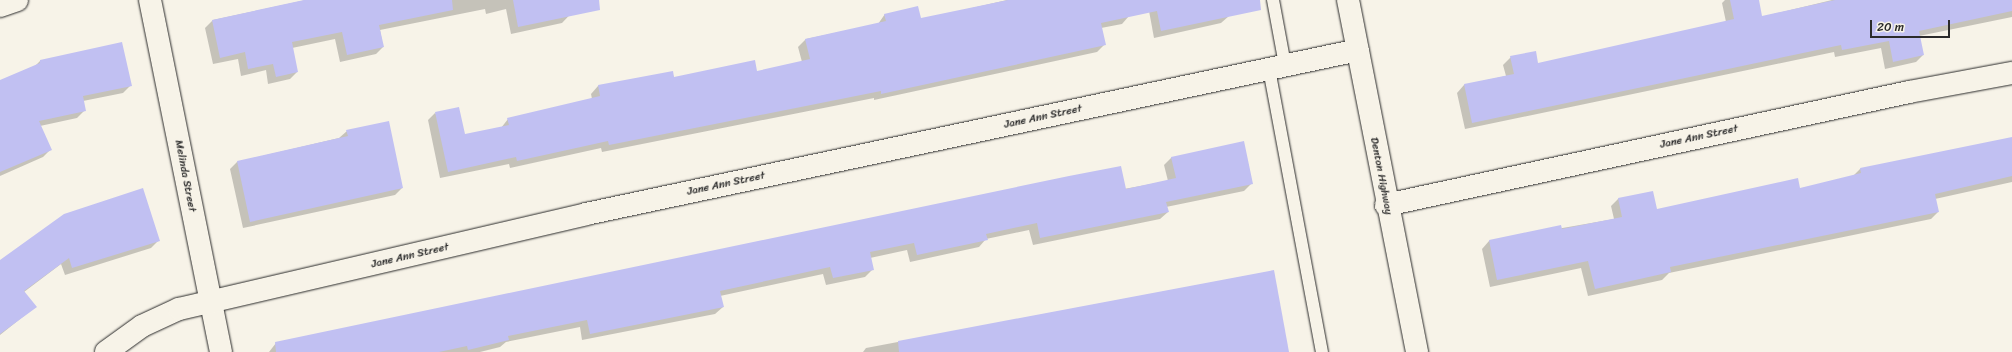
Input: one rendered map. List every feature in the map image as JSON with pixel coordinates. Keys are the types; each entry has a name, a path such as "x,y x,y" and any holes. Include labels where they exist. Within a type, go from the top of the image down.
{"street":[{"path":"0,6 17,0"},
{"name":"Melinda Street","path":"150,0 221,352"},
{"name":"Denton Highway","path":"1348,0 1386,205 1417,352"},
{"name":"Jane Ann Street","path":"106,352 142,326 179,310 586,214 1358,50"},
{"name":"Jane Ann Street","path":"1386,205 1909,92 2012,73"}],"lane":[{"path":"1273,0 1277,67 1322,352"}],"building":[{"path":"304,0 452,0 453,10 379,25 384,47 347,55 342,32 292,42 298,72 276,77 273,64 248,69 245,52 220,58 212,20"},
{"path":"513,0 599,0 600,10 518,27"},
{"path":"1008,0 1260,0 1261,10 1161,31 1157,11 1101,23 1106,45 881,94 881,91 609,145 608,141 517,161 516,157 448,172 435,112 459,107 465,134 509,125 507,118 600,96 598,85 673,71 674,77 755,60 757,71 810,59 805,39 886,21 884,14 918,6 921,18"},
{"path":"1730,0 1759,0 1762,16 1835,0 2012,0 2012,11 1919,31 1924,55 1893,62 1889,41 1842,50 1841,45 1472,123 1464,84 1514,74 1510,56 1536,51 1538,63 1734,19"},
{"path":"122,42 132,86 83,96 86,111 39,121 52,150 0,172 0,80 40,63 40,60"},
{"path":"389,121 403,188 250,222 237,161 348,136 346,130"},
{"path":"2012,137 2012,176 1935,194 1939,212 1670,267 1671,272 1595,289 1588,261 1497,280 1489,240 1561,225 1562,229 1622,217 1618,198 1653,191 1657,209 1798,178 1800,188 1861,173 1860,168"},
{"path":"1244,141 1253,184 1166,202 1169,212 1040,238 1037,223 986,234 988,240 917,255 914,243 870,252 874,270 833,278 830,267 720,291 724,307 590,334 587,320 508,336 509,340 468,350 467,346 439,352 276,352 275,342 1121,166 1126,189 1176,178 1171,157"},
{"path":"143,188 160,241 72,268 69,258 24,291 37,307 0,334 0,260 64,214"},
{"path":"1274,270 1289,352 899,352 898,341"}]}
